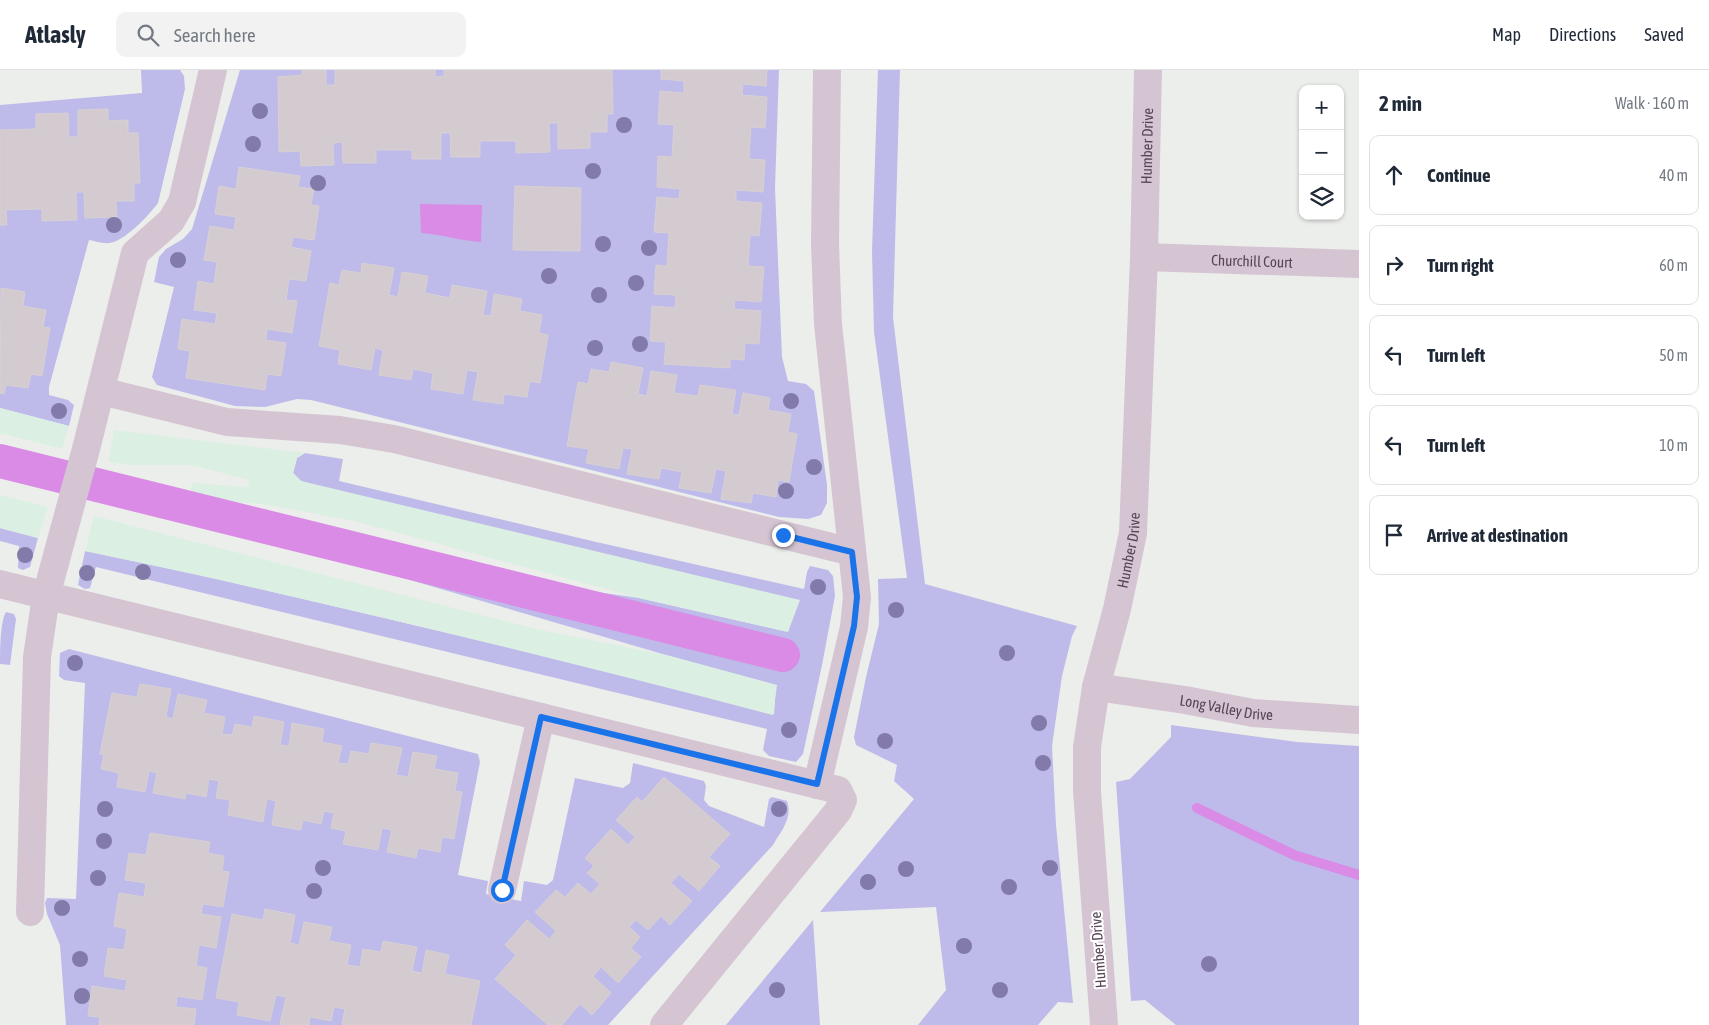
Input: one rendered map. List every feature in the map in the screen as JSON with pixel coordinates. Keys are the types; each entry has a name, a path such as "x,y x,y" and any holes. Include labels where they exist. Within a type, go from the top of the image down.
{"street":[{"path":"30,912 37,657 46,596 86,450 135,253 171,221 182,202 213,70"},
{"path":"817,784 854,626 857,597 828,324 825,244 827,70"},
{"name":"Humber Drive","path":"1104,1025 1087,791 1087,748 1096,687 1117,608 1133,533 1144,257 1148,70"},
{"name":"Churchill Court","path":"1144,257 1359,264"},
{"path":"101,391 227,422 340,430 394,439 852,552"},
{"path":"0,584 838,790 843,800 838,812 664,1025"},
{"name":"Long Valley Drive","path":"1096,687 1186,700 1253,713 1359,720"},
{"path":"502,890 541,717"}],"shaded area":[{"path":"141,70 180,70 184,76 185,89 158,203 142,221 122,238 107,243 89,240 49,387 49,395 68,400 74,405 69,426 0,408 0,105 142,93"},
{"path":"240,70 779,70 775,188 782,357 788,381 806,384 814,391 827,485 827,503 821,515 808,519 779,517 311,400 297,399 265,407 235,406 157,385 152,377 174,287 154,282 159,257 166,249 183,239 192,229"},
{"path":"878,70 900,70 893,317 925,584 1077,626 1072,636 1062,676 1052,746 1056,825 1073,1003 1058,1002 1038,1025 918,1025 946,990 936,907 820,912 914,799 894,781 897,765 856,745 854,737 879,624 878,579 907,578 874,332 872,251"},
{"path":"420,204 482,205 481,242 421,233"},
{"path":"0,453 189,498 287,526 492,577 639,598 788,632 301,481 293,473 297,458 305,453 343,459 339,481 804,589 810,566 828,570 833,576 835,596 803,754 796,762 769,756 763,750 767,729 96,567 90,588 85,589 78,585 85,551 205,576 550,657 774,714 776,685 666,655 335,558 0,473"},
{"path":"0,528 38,538 30,567 23,570 18,568 19,546 0,541"},
{"path":"6,612 14,614 16,619 10,665 0,664 1,629"},
{"path":"69,649 478,754 480,762 458,875 488,881 486,894 521,901 524,881 547,885 553,880 575,778 623,788 630,783 633,763 704,781 706,786 704,800 709,806 764,827 769,799 772,797 787,801 787,819 773,845 608,1025 66,1025 60,945 47,914 45,903 47,898 76,899 85,683 64,680 59,676 60,653"},
{"path":"1171,725 1297,742 1359,746 1359,1025 1176,1025 1145,1000 1131,1001 1116,782 1130,779 1171,737"},
{"path":"813,920 820,1025 726,1025"}],"sand":[{"path":"0,408 69,426 62,449 0,433"},
{"path":"114,430 305,453 297,458 293,473 301,481 800,600 788,632 639,598 354,521 262,504 189,498 192,483 248,487 249,480 192,465 129,465 108,462"},
{"path":"0,495 48,507 38,538 0,528"},
{"path":"94,516 536,629 666,655 777,685 773,715 430,629 172,569 85,551"}],"building":[{"path":"302,70 326,70 326,85 335,85 335,70 435,70 435,77 444,76 444,70 612,70 613,114 607,114 607,132 590,132 590,148 558,149 558,123 549,123 550,152 516,153 516,141 480,141 480,157 451,157 450,133 441,133 441,159 412,159 412,150 376,150 376,163 343,163 342,142 333,143 334,165 301,166 300,151 279,152 278,77 302,75"},
{"path":"661,70 767,70 766,86 743,84 742,95 767,97 765,128 751,127 749,159 765,160 763,192 736,190 736,201 762,203 759,236 750,235 748,266 764,267 761,302 735,300 734,309 761,311 759,344 745,343 744,360 730,359 730,368 664,364 666,342 650,341 652,306 675,308 676,295 654,294 656,265 667,266 669,233 654,232 657,197 679,199 680,189 657,187 658,156 672,157 674,125 658,124 660,91 684,93 684,81 661,79"},
{"path":"108,109 108,121 128,120 128,133 138,133 140,183 134,183 134,201 116,201 117,217 85,218 84,192 76,192 77,220 42,221 42,209 6,210 7,225 0,225 0,130 36,129 36,114 68,113 69,137 78,137 78,110"},
{"path":"239,167 300,176 298,187 314,189 311,205 319,206 314,240 293,237 291,247 311,251 306,281 289,279 286,300 297,301 292,333 267,329 266,340 286,343 281,376 267,374 265,390 186,378 190,351 178,349 182,319 215,324 217,313 194,310 198,281 214,284 217,262 204,260 210,226 234,230 236,217 215,214 219,186 236,189"},
{"path":"515,186 581,188 580,251 513,250"},
{"path":"362,263 394,268 389,295 398,297 402,272 428,276 425,293 450,298 452,285 487,291 483,315 491,316 494,294 522,299 520,311 542,315 539,333 548,335 540,383 530,381 527,397 504,394 503,404 473,400 478,372 467,370 463,394 431,389 433,373 413,369 411,380 379,375 383,350 375,348 371,370 338,364 340,350 319,346 330,283 339,285 342,270 361,273"},
{"path":"1,288 25,292 23,306 46,310 43,327 50,328 42,376 31,374 28,388 6,385 4,394 0,393"},
{"path":"611,362 643,368 638,394 647,396 651,371 677,375 674,393 698,396 700,385 736,390 732,414 739,415 743,393 770,398 768,410 791,414 788,432 797,434 789,482 778,480 776,497 753,493 751,503 721,499 726,471 716,469 711,493 679,488 682,472 661,468 659,479 627,474 632,449 623,448 619,469 586,463 589,449 567,446 578,382 588,384 591,369 609,372"},
{"path":"140,684 171,689 166,717 173,719 178,694 207,700 204,713 225,717 222,734 232,735 235,724 252,727 254,716 284,722 280,745 289,746 292,723 324,729 322,742 342,746 338,763 348,764 351,751 369,754 371,743 402,748 396,775 408,777 413,752 437,756 434,769 458,773 455,791 462,792 454,839 442,837 440,852 418,848 416,858 387,852 392,830 382,828 378,850 343,844 346,831 331,828 334,813 324,811 321,824 303,820 301,830 272,825 276,801 267,799 263,822 228,815 230,800 216,798 219,781 209,779 206,797 186,793 185,799 153,793 157,773 149,771 145,792 117,787 119,773 101,769 104,755 100,754 112,693 137,697"},
{"path":"664,777 730,834 709,857 720,866 699,891 679,874 671,883 692,901 670,925 661,916 648,930 636,920 629,927 640,937 631,948 641,957 618,983 601,967 593,976 611,993 592,1015 580,1004 562,1025 548,1025 495,979 516,955 505,945 527,920 549,939 556,931 535,912 556,890 565,897 578,883 591,894 600,884 587,873 594,866 585,858 611,829 628,845 635,837 616,820 637,797 642,802"},
{"path":"150,833 210,842 208,853 224,856 222,871 229,872 223,907 203,904 201,914 221,917 216,948 199,945 196,966 207,968 202,1000 177,996 176,1007 196,1009 194,1025 99,1025 100,1017 88,1016 92,986 125,991 127,980 104,976 108,948 124,950 127,929 114,926 119,893 144,897 146,883 125,880 129,853 146,855"},
{"path":"265,909 295,915 290,943 299,945 304,922 332,927 329,941 351,945 347,965 360,967 363,949 381,952 383,941 417,947 412,971 422,973 426,950 449,955 445,974 480,981 471,1025 345,1025 342,1024 345,1009 334,1007 331,1021 310,1017 309,1025 286,1025 280,1024 286,997 276,995 270,1021 237,1015 239,1002 216,998 232,914 263,920"}],"waterway":[{"path":"0,461 783,655"},
{"path":"1197,808 1294,855 1359,875"}],"route":[{"path":"502,890 541,717 817,784 854,626 857,597 852,552 783,535"}]}
